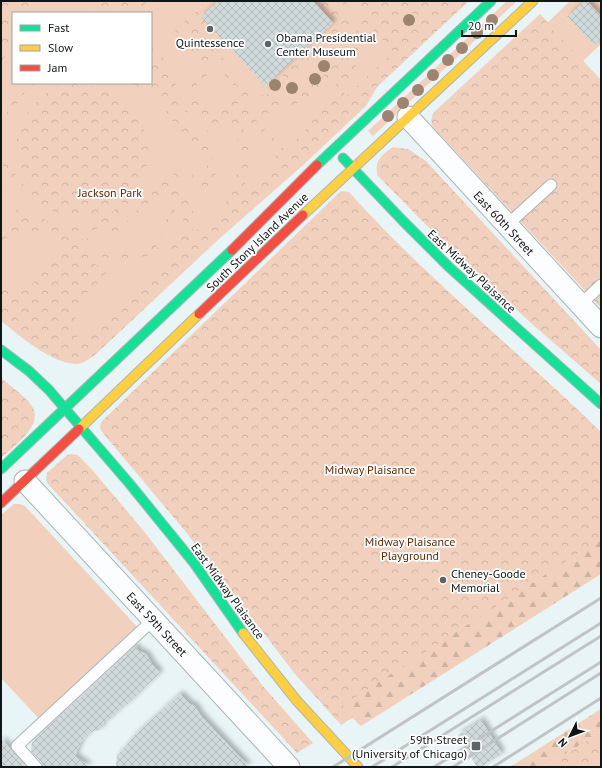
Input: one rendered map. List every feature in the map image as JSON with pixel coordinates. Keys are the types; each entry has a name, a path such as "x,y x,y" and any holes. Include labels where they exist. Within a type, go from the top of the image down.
{"main road":[{"name":"South Stony Island Avenue","path":"1,469 229,253 334,148 491,1"},
{"name":"South Stony Island Avenue","path":"1,503 353,168 533,1"},
{"name":"East Midway Plaisance","path":"334,148 428,248 496,312 545,353 601,404"},
{"name":"East Midway Plaisance","path":"1,350 29,371 49,390 81,427 194,563 252,646 297,702 358,767"}],"street":[{"name":"East 60th Street","path":"408,117 601,328"},
{"name":"East 59th Street","path":"25,481 289,767"}],"lane":[{"path":"506,225 551,185"},
{"path":"580,305 601,286"},
{"path":"36,767 17,746 153,620"}],"green space":[{"name":"Jackson Park","path":"1,1 469,1 377,87 366,106 301,167 219,239 95,355 79,364 66,362 46,354 1,321"},
{"path":"42,1 93,1 95,12 35,12"},
{"path":"146,1 218,1 208,10 203,5 170,35 199,66 206,60 208,62 196,80 187,86 177,88 168,62 152,48 152,12 144,12"},
{"path":"334,1 340,1 344,5 348,2 362,18 351,43 342,58 336,54 334,37 352,20"},
{"path":"507,1 517,1 373,136 368,131"},
{"path":"570,1 601,2 601,44 583,61 547,23"},
{"path":"404,12 412,12 417,17 415,28 412,30 404,30 399,25 399,17"},
{"path":"540,14 601,80 601,308 432,126 431,120 433,113"},
{"path":"369,25 394,52 341,101 355,68"},
{"path":"225,42 265,86 284,69 283,83 272,92 263,95 248,93 243,90 233,80 222,56 217,49"},
{"path":"6,54 12,59 12,84 28,84 12,103 7,113 1,118 1,67"},
{"path":"321,55 338,62 320,79 297,93 287,98 254,107 231,109 237,104 248,99 269,98 278,94 284,89 298,70 310,60"},
{"path":"214,63 219,64 229,82 241,93 240,96 231,100 223,107 189,100 176,94 189,90 200,83"},
{"path":"337,77 339,78 325,104 307,128 286,151 255,119 255,116 277,110 309,97 328,85"},
{"path":"34,84 61,84 47,93 35,104 25,116 19,130 17,144 18,159 33,192 30,192 17,177 5,158 1,146 1,130 9,120 21,97"},
{"path":"78,84 128,84 142,88 159,98 169,117 198,150 207,166 207,177 204,181 198,179 183,169 173,175 170,182 163,182 151,189 134,215 124,223 94,237 74,239 60,234 92,231 119,214 134,199 142,183 147,166 148,149 145,132 139,117 129,104 115,94 98,87 77,86"},
{"path":"174,107 192,114 214,118 210,124 205,144 174,117"},
{"path":"219,120 232,130 239,143 240,161 238,171 232,191 217,215 192,233 192,209 187,201 176,191 177,178 180,176 183,177 205,190 211,186 214,181 215,167 210,141"},
{"path":"247,126 278,159 248,187 244,186 251,165 248,143 243,130"},
{"path":"393,147 408,149 426,161 601,350 601,384 532,324 437,236 378,176 377,167 380,159"},
{"path":"1,162 19,188 31,199 44,207 59,213 74,217 89,216 105,212 121,201 123,203 109,214 95,222 62,229 55,223 35,216 11,198 3,187 1,181"},
{"path":"1,191 18,213 18,218 5,224 1,224"},
{"name":"Midway Plaisance","path":"341,191 349,192 441,285 601,432 601,539 343,705 353,717 341,725 295,674 186,532 102,432 100,427 101,422"},
{"path":"165,193 170,197 169,212 161,231 152,243 138,249 122,253 86,250 96,241 121,229 133,221 155,197"},
{"path":"176,202 183,214 183,222 177,241 157,248 156,246 170,226"},
{"path":"33,234 44,236 55,242 64,255 47,266 32,285 26,290 19,291 2,278 1,250 6,237 9,239 16,239"},
{"path":"178,248 179,251 88,335 77,340 75,318 78,305 81,299 94,286 107,276 105,271 87,258 89,256 136,258 152,256"},
{"path":"1,378 31,404 35,415 34,422 25,436 1,458"},
{"path":"67,455 78,455 143,530 262,685 313,743 297,753 48,484 46,480 47,473"},
{"path":"601,466 601,574 361,726 353,718 349,720 337,696"},
{"path":"14,504 25,506 141,631 42,722 1,678 1,515"},
{"path":"601,709 601,732 544,767 510,767"},
{"path":"601,732 601,767 544,767"}],"building":[{"name":"Obama Presidential Center Museum","path":"218,1 313,1 333,23 265,86 201,17"},
{"path":"585,1 587,1 601,16 601,38 594,45 567,17"},
{"path":"135,646 139,651 146,654 160,673 123,708 122,707 108,721 104,722 100,730 91,732 81,742 75,756 90,767 43,767 41,762 31,751 32,742"},
{"path":"180,694 190,704 195,706 201,716 249,767 116,767 117,755 135,735"},
{"path":"481,720 502,754 481,767 477,767 458,735"},
{"path":"1,739 18,757 27,767 1,767"}],"railway":[{"path":"333,767 601,598"},
{"path":"372,767 601,623"},
{"path":"392,767 601,636"},
{"path":"434,767 601,662"},
{"path":"453,767 601,673"},
{"path":"493,767 601,698"}],"traffic: fast":[{"path":"317,165 491,1"},
{"path":"343,158 449,267 601,404"},
{"path":"1,469 232,250"},
{"path":"1,350 29,371 49,390 129,483 194,563 243,633"}],"traffic: slow":[{"path":"303,215 533,1"},
{"path":"79,429 199,314"},
{"path":"243,633 297,701 358,767"}],"traffic: jam":[{"path":"232,250 317,165"},
{"path":"199,314 303,215"},
{"path":"1,503 79,429"}],"place":[{"name":"Quintessence","path":"210,29"},
{"name":"Obama Presidential Center Museum","path":"268,44"},
{"name":"Cheney-Goode Memorial","path":"443,580"},
{"name":"59th Street (University of Chicago)","path":"476,746"}],"park label":[{"name":"Midway Plaisance Playground","path":"410,548"}]}
